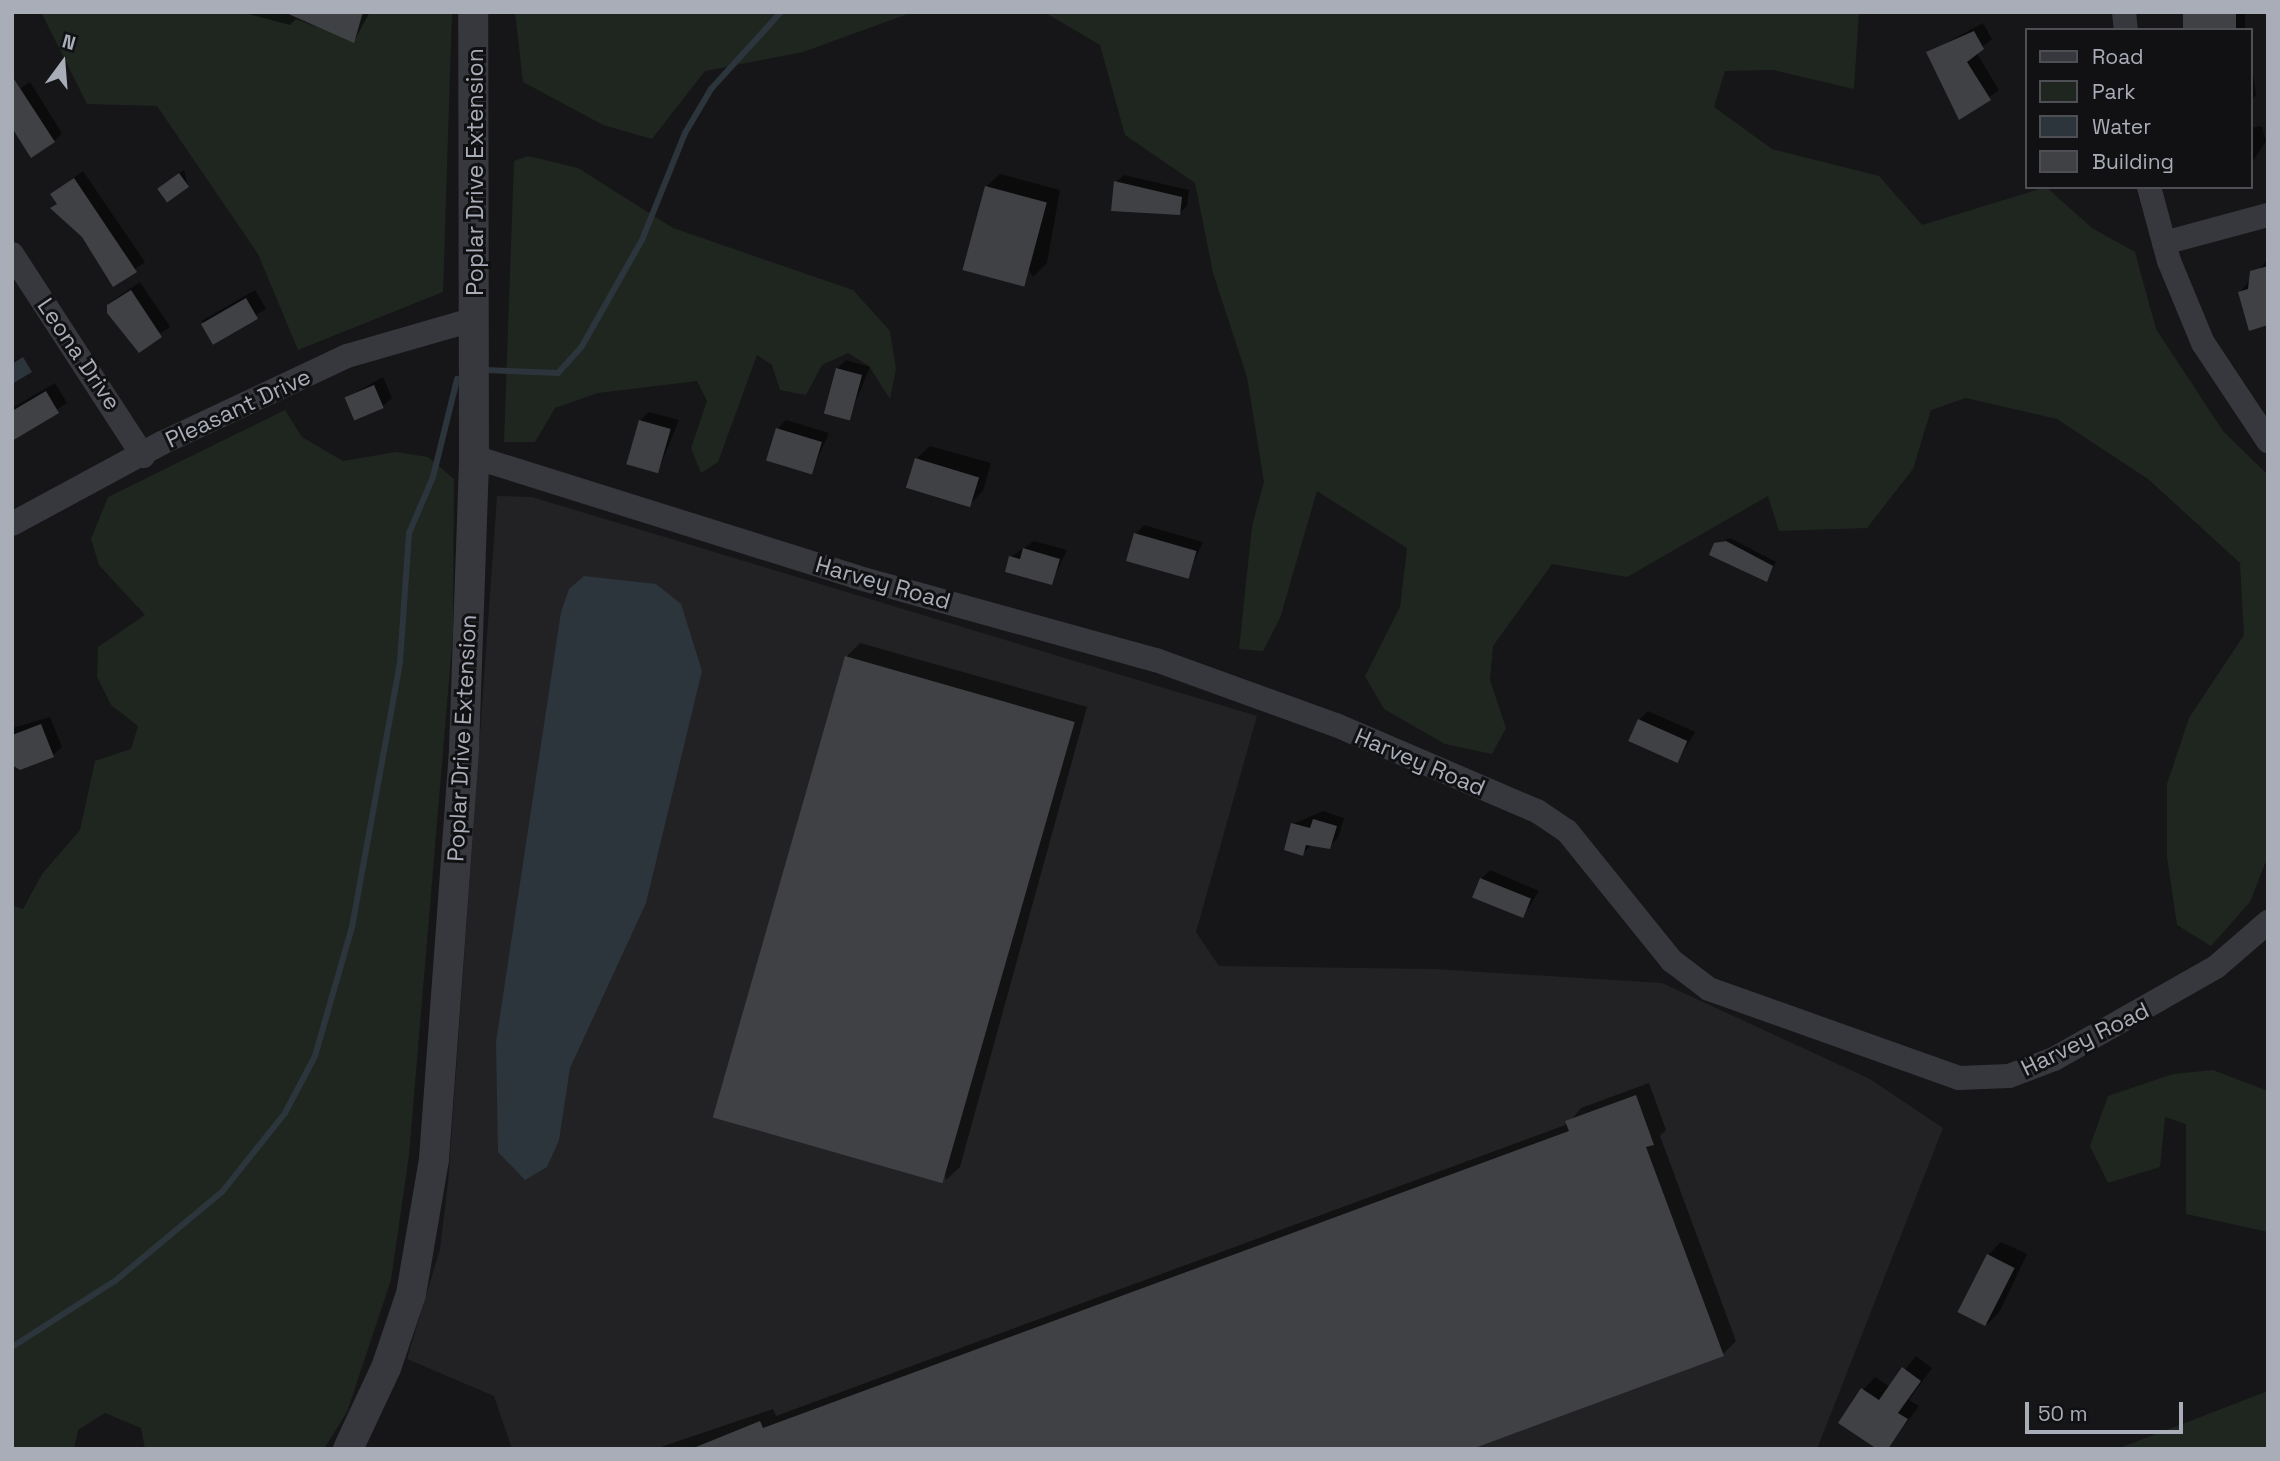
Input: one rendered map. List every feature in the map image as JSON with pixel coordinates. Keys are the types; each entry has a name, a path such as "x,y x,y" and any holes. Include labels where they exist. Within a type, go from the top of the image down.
{"street":[{"name":"Poplar Drive Extension","path":"348,1449 407,1306 433,1172 464,749 474,457 473,12"},
{"path":"2150,189 2164,243 2203,343 2268,441"},
{"path":"2164,243 2268,215"},
{"name":"Leona Drive","path":"12,254 143,456"},
{"name":"Pleasant Drive","path":"12,524 347,356 475,320"},
{"name":"Harvey Road","path":"474,457 856,577 1156,660 1336,725 1536,811 1567,831 1672,961 1709,989 1959,1078 2008,1076 2054,1059 2216,967 2268,922"}],"shaded area":[{"path":"497,496 532,497 1257,716 1196,932 1219,966 1434,969 1662,983 1870,1079 1943,1128 1817,1449 512,1449 494,1396 407,1359 440,1249 448,1183"}],"green space":[{"path":"41,12 452,12 443,292 298,350 258,254 157,106 87,104"},
{"path":"515,12 913,12 803,52 705,71 652,139 603,125 523,82"},
{"path":"1044,12 1859,12 1854,89 1773,70 1725,71 1714,107 1772,149 1879,176 1922,225 2039,189 2048,189 2092,228 2135,252 2156,329 2223,431 2268,475 2268,856 2250,902 2211,946 2177,925 2167,857 2167,784 2189,718 2244,635 2240,563 2148,479 2057,419 1966,398 1931,410 1913,469 1867,528 1779,531 1768,496 1627,577 1552,564 1493,646 1490,680 1506,728 1492,754 1445,744 1384,709 1365,676 1400,607 1407,548 1317,491 1280,618 1263,651 1239,649 1252,526 1264,482 1247,377 1213,273 1195,183 1125,135 1100,45"},
{"path":"528,156 578,168 673,228 853,290 890,331 896,369 890,399 869,366 848,353 822,365 806,395 780,390 772,365 757,355 718,462 701,473 691,448 707,401 697,381 598,393 555,408 535,442 504,442 514,161"},
{"path":"285,410 302,437 343,461 396,452 428,457 454,479 453,633 409,1155 391,1280 347,1412 324,1449 145,1449 141,1428 105,1413 78,1430 74,1449 12,1449 12,905 23,909 42,874 80,830 95,761 131,749 138,726 111,705 97,677 98,647 145,615 99,565 91,539 108,497"},
{"path":"2213,1070 2268,1091 2268,1232 2186,1214 2186,1124 2165,1117 2160,1167 2108,1183 2090,1146 2108,1096 2173,1074"},
{"path":"2268,1391 2268,1449 2117,1449"}],"water":[{"path":"23,357 32,372 12,384 12,364"},
{"path":"584,576 656,584 681,604 702,671 646,903 570,1068 559,1140 547,1167 525,1180 498,1152 496,1042 561,612 569,589"}],"building":[{"path":"284,12 363,12 354,43"},
{"path":"2183,12 2236,12 2236,28 2183,28"},
{"path":"1974,31 1984,49 1967,62 1991,100 1959,120 1926,52"},
{"path":"12,76 55,142 31,158 12,128"},
{"path":"179,173 189,187 167,203 157,189"},
{"path":"74,178 137,272 113,287 82,237 50,208 57,204 50,194"},
{"path":"1114,181 1182,197 1180,215 1111,211"},
{"path":"985,186 1047,203 1024,287 962,270"},
{"path":"2268,266 2268,325 2249,331 2238,292 2248,289 2250,271"},
{"path":"131,290 162,337 139,353 107,313 107,305"},
{"path":"246,298 258,319 213,345 201,324"},
{"path":"836,368 862,375 850,420 824,413"},
{"path":"374,385 384,408 354,421 345,398"},
{"path":"46,391 59,413 12,441 12,411"},
{"path":"639,420 671,429 658,473 626,464"},
{"path":"776,428 822,442 812,475 766,461"},
{"path":"915,458 979,478 970,507 906,488"},
{"path":"1134,533 1196,551 1188,579 1126,561"},
{"path":"1726,541 1773,566 1767,582 1709,555 1714,543"},
{"path":"1023,548 1060,559 1052,585 1005,572 1009,556 1020,559"},
{"path":"845,656 1075,722 942,1183 713,1117"},
{"path":"1638,719 1687,741 1678,763 1628,741"},
{"path":"41,724 54,757 20,770 12,765 12,735"},
{"path":"1313,819 1337,826 1330,849 1306,845 1303,856 1284,850 1291,823 1310,828"},
{"path":"1480,878 1531,899 1523,918 1472,897"},
{"path":"1636,1095 1654,1145 1646,1147 1724,1356 1472,1449 691,1449 760,1421 763,1428 1569,1131 1565,1121"},
{"path":"1987,1254 2015,1268 1985,1326 1957,1312"},
{"path":"1902,1367 1921,1381 1898,1413 1908,1419 1888,1449 1877,1449 1838,1423 1861,1388 1879,1400"}],"waterway":[{"path":"485,370 558,373 582,346 642,240 685,133 711,89 781,12"},
{"path":"12,1347 115,1281 222,1192 285,1113 315,1056 352,927 400,662 409,533 433,477 457,379"}]}
